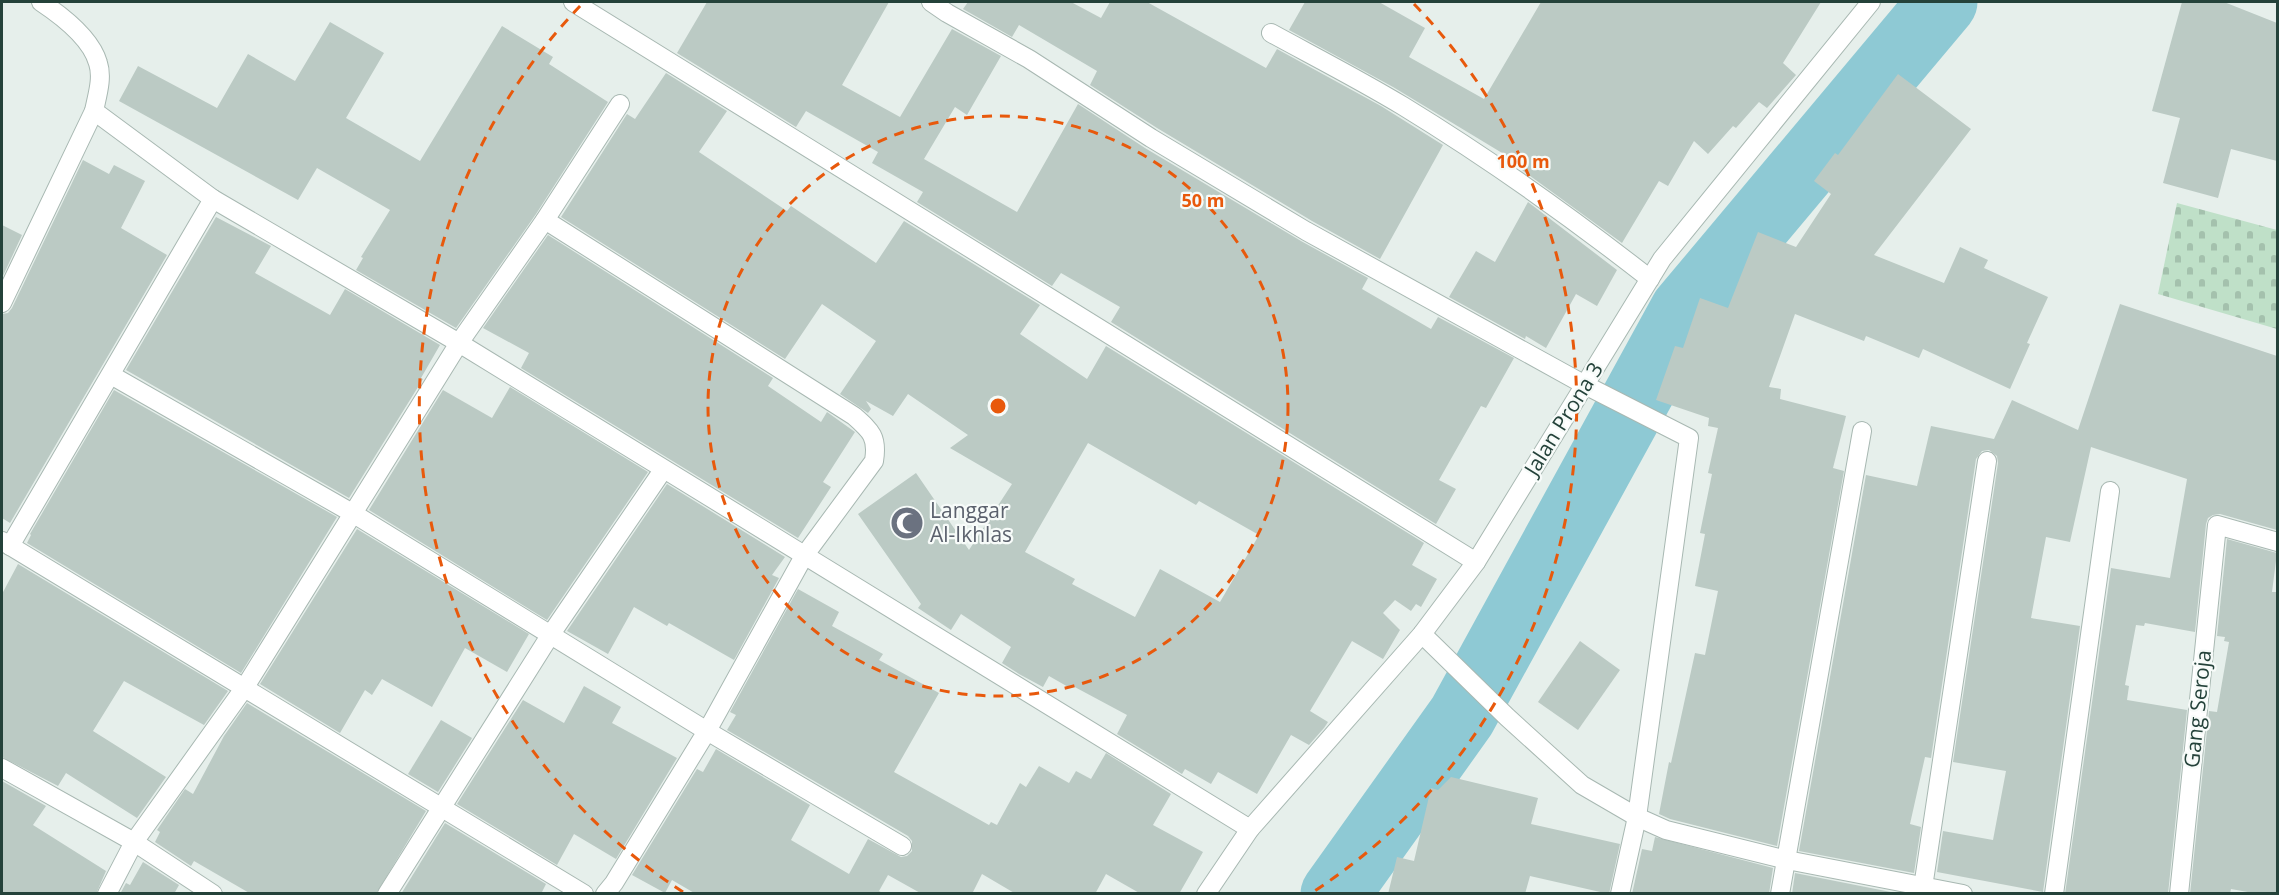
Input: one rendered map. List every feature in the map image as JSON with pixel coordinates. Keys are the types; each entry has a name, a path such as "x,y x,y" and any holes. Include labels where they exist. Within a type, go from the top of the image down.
{"street":[{"path":"2,303 94,111 99,86 99,64 85,40 41,2"},
{"path":"573,2 1476,562"},
{"path":"931,2 1029,59 1150,138 1306,231 1585,385 1689,438 1637,817 1620,894"},
{"name":"Jalan Prona 3","path":"1206,894 1250,830 1422,634 1476,562 1662,259 1871,2"},
{"path":"1271,33 1402,106 1456,141 1598,238 1650,279"},
{"path":"106,894 134,842 245,687 459,343 545,220 620,104"},
{"path":"94,111 213,198 459,343 1250,830"},
{"path":"213,198 111,375 6,543 584,894"},
{"path":"545,220 854,416 868,429 876,446 873,461 804,556 707,731 605,894"},
{"path":"111,375 354,514 707,731 902,846"},
{"path":"1780,894 1862,431"},
{"path":"1923,890 1987,461"},
{"path":"387,894 551,634 663,470"},
{"path":"2054,894 2110,490"},
{"name":"Gang Seroja","path":"2179,894 2217,525 2277,542"},
{"path":"1422,634 1507,717 1582,785 1637,817 1666,830 1787,860 1923,890 1963,894"},
{"path":"2,768 134,842 213,894"}],"green space":[{"path":"2177,203 2277,230 2277,329 2158,294"}],"building":[{"path":"707,2 889,2 842,85 900,117 952,29 1001,56 967,115 955,107 924,159 1017,212 1078,104 1145,148 1368,278 1362,289 1431,329 1438,317 1514,358 1486,408 1481,406 1439,480 1456,489 1436,524 1111,322 1120,307 1061,273 1052,286 917,202 923,192 872,163 878,152 806,111 796,127 677,53"},
{"path":"968,2 1071,2 1101,18 1110,2 1147,2 1266,68 1277,49 1381,106 1443,145 1380,259 1157,128 1090,85 1097,71 1019,25 1012,37 963,9"},
{"path":"1305,2 1379,2 1425,28 1409,57 1484,99 1541,2 1821,2 1783,63 1796,75 1767,108 1759,102 1708,154 1694,141 1668,186 1659,181 1622,243 1515,165 1517,162 1393,87 1289,30"},
{"path":"2182,2 2224,2 2277,23 2277,161 2231,149 2218,198 2163,183 2180,118 2152,111"},
{"path":"330,22 384,53 346,118 420,161 502,26 553,57 549,64 608,102 536,214 456,328 356,270 363,258 361,257 390,210 317,168 298,200 119,101 138,66 217,108 248,54 295,81"},
{"path":"666,73 727,111 699,152 787,211 791,206 876,263 904,221 1040,305 1020,334 1087,379 1106,346 1424,543 1412,565 1437,579 1421,607 1416,604 1411,611 1395,600 1383,613 1400,630 1383,659 1352,641 1310,711 1328,722 1309,745 1291,735 1257,794 1218,772 1211,784 1185,769 1182,774 1117,734 1127,715 1049,676 1043,687 1019,674 1002,663 1011,647 961,614 951,630 918,608 921,604 858,514 916,473 969,550 1012,484 950,448 968,435 908,394 893,416 866,401 871,409 868,413 840,394 876,341 822,304 785,359 561,217 627,114 635,119","holes":["1088,443 1196,505 1199,501 1259,535 1220,602 1160,569 1135,617 1072,584 1075,579 1025,552"]},
{"path":"1898,74 1971,129 1874,255 1944,283 1960,247 1988,260 1984,268 2048,297 2027,343 2030,344 2010,389 1923,349 1919,358 1866,336 1864,341 1795,314 1769,387 1781,389 1780,399 1846,416 1833,468 1844,471 1777,846 1670,819 1659,814 1695,653 1705,655 1718,591 1695,586 1705,534 1700,533 1712,474 1708,473 1718,428 1708,426 1709,418 1656,400 1675,346 1683,348 1700,298 1728,308 1758,232 1796,247 1831,194 1814,181 1835,153 1838,155"},
{"path":"83,160 109,174 114,165 145,181 121,228 167,255 10,523 2,518 2,314 8,313 12,308"},
{"path":"1528,202 1617,270 1597,306 1576,294 1546,348 1526,336 1525,339 1449,297 1476,251 1495,262"},
{"path":"216,217 271,246 255,273 330,315 345,289 440,345 421,378 423,379 349,498 126,370"},
{"path":"2,225 22,235 2,278"},
{"path":"548,235 773,378 768,386 821,422 827,412 855,432 823,482 831,487 798,538 521,368 529,353 483,328"},
{"path":"2120,304 2277,356 2277,530 2220,514 2208,518 2195,632 2145,623 2144,626 2136,625 2125,685 2129,686 2127,700 2187,710 2168,894 2065,894 2111,568 2170,578 2187,479 2091,447 2070,542 2046,537 2031,618 2080,626 2043,892 1937,872 1943,831 1993,840 2006,771 1953,762 1998,463 1997,456 1989,450 1982,451 1976,459 1931,758 1925,757 1910,824 1921,827 1914,873 1799,851 1866,475 1917,486 1931,426 1994,439 2012,400 2078,430"},
{"path":"510,387 648,472 547,620 369,510 443,390 492,418"},
{"path":"114,390 337,517 241,673 27,543 30,534"},
{"path":"667,484 785,557 772,575 779,578 734,660 669,623 667,626 634,607 608,654 567,631"},
{"path":"357,529 529,634 507,672 465,648 432,707 382,679 372,695 365,690 340,733 260,684"},
{"path":"2227,539 2277,553 2272,592 2277,592 2277,894 2259,894 2231,889 2230,894 2190,894 2209,711 2217,712 2229,642 2224,641 2225,637 2217,636"},
{"path":"18,564 228,691 204,725 124,681 93,731 166,777 137,818 66,773 58,786 2,757 2,594"},
{"path":"798,589 839,612 832,626 883,654 879,660 939,693 894,772 989,825 991,822 997,825 1020,783 1026,787 1039,766 1069,783 1076,771 1091,779 1106,753 1171,794 1153,825 1203,852 1179,894 1141,894 1106,874 1095,894 1016,894 982,874 972,894 922,894 888,875 879,891 884,894 696,894 672,880 665,893 632,875 697,769 703,772 716,749 810,805 791,840 849,874 868,839 901,857 907,856 912,851 912,841 908,836 727,730 736,715 730,712"},
{"path":"1580,641 1620,670 1578,730 1538,702"},
{"path":"584,686 621,707 612,723 677,758 616,859 574,834 557,865 457,804 523,700 564,723"},
{"path":"247,703 426,811 376,894 251,894 194,861 191,866 155,842 160,832 157,830 185,789 193,794 224,736"},
{"path":"441,720 472,738 438,792 408,774"},
{"path":"1451,777 1538,798 1531,824 1620,844 1609,894 1530,876 1525,894 1388,894 1397,857 1414,861 1431,788 1438,790"},
{"path":"2,781 46,806 33,825 106,871 96,894 2,894"},
{"path":"445,823 546,884 541,894 401,894"},
{"path":"1655,837 1773,868 1769,894 1632,894 1642,849 1652,851"},
{"path":"143,862 179,885 174,894 120,894 126,883 130,885"},
{"path":"1795,873 1901,894 1792,894"}],"waterway":[{"path":"1335,894 1462,716 1684,311 1943,2"}],"place":[{"name":"Langgar Al-Ikhlas","path":"907,523"}]}
